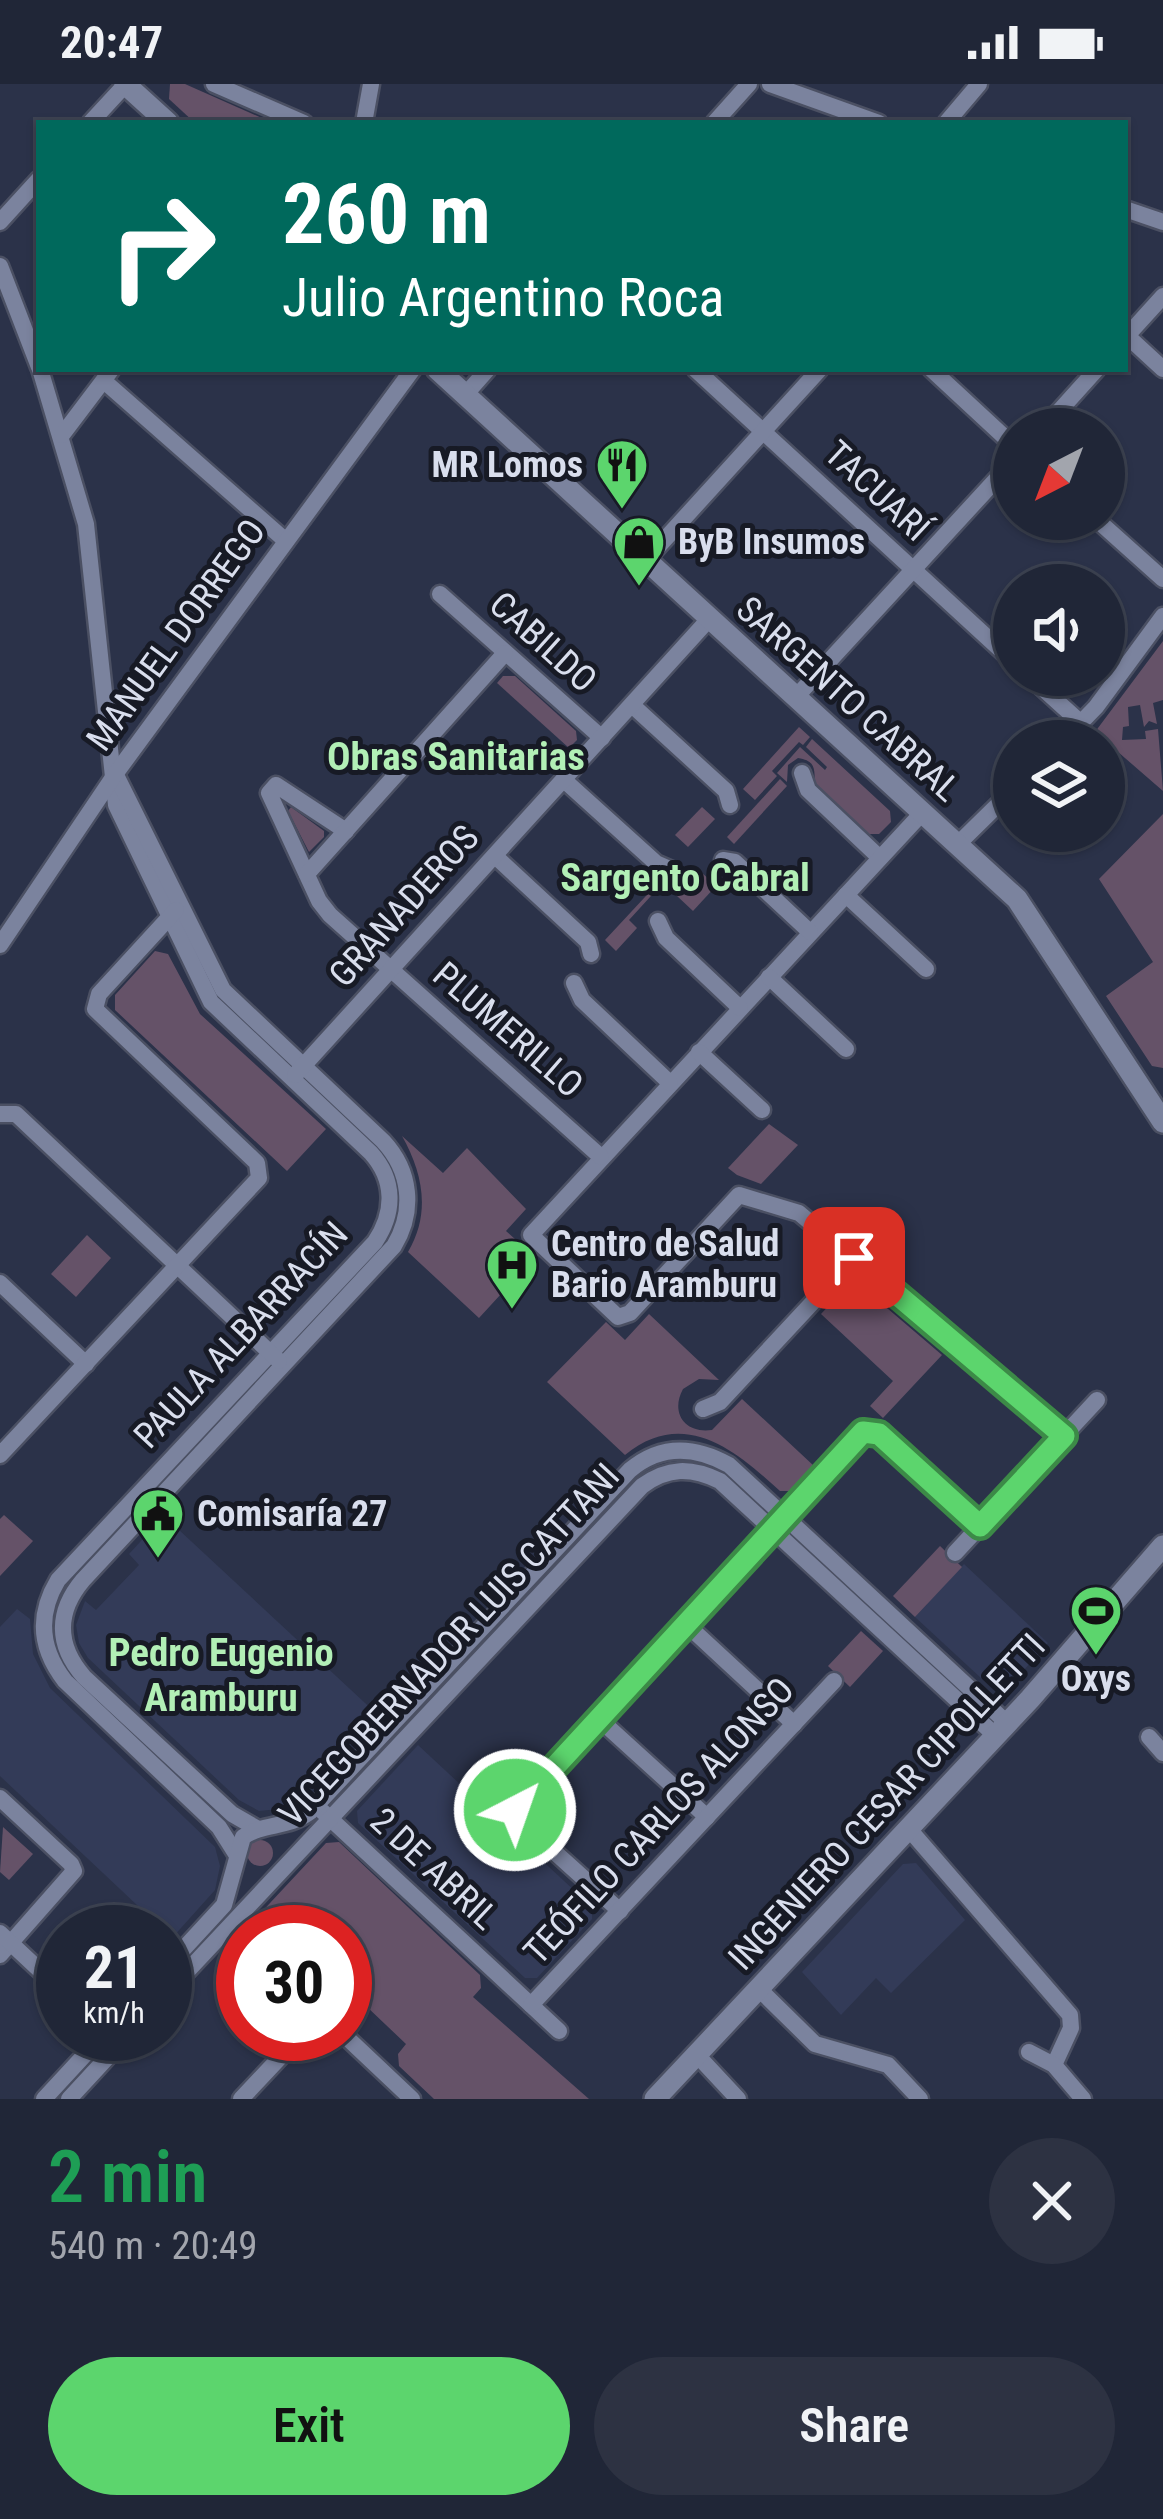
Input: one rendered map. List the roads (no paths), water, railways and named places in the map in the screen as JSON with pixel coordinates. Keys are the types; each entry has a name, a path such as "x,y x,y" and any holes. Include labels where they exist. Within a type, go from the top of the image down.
{"main road":[{"path":"125,84 165,120"},
{"name":"SARGENTO CABRAL","path":"440,372 1030,913 1158,1104"},
{"name":"INGENIERO CESAR CIPOLLETTI","path":"655,2099 1002,1730 1163,1546"}],"street":[{"path":"93,120 125,84"},
{"path":"214,84 297,120"},
{"path":"365,120 371,84"},
{"path":"717,120 749,84"},
{"path":"770,84 871,120"},
{"path":"949,120 979,84"},
{"path":"0,222 36,182"},
{"path":"1128,210 1163,223"},
{"name":"PAULA ALBARRACÍN","path":"0,266 36,360"},
{"path":"1128,334 1163,296"},
{"path":"1128,338 1163,369"},
{"name":"PAULA ALBARRACÍN","path":"40,372 89,543 116,773 175,911 223,990 297,1072 391,1150 404,1175 404,1227 394,1246 58,1580 44,1612 44,1641 64,1681 219,1827 236,1856"},
{"name":"MANUEL DORREGO","path":"0,945 116,773 410,372"},
{"path":"465,394 485,372"},
{"name":"TACUARÍ","path":"698,372 993,643"},
{"path":"646,560 817,372"},
{"path":"934,372 993,427"},
{"path":"1062,408 1094,372"},
{"path":"62,435 108,375 286,541"},
{"path":"796,697 993,483"},
{"path":"1119,540 1163,579"},
{"name":"CABILDO","path":"440,594 602,738"},
{"path":"1083,720 1163,616"},
{"name":"GRANADEROS","path":"297,1072 710,619"},
{"path":"307,874 506,653"},
{"path":"1051,696 1078,720"},
{"name":"CABILDO","path":"632,705 726,791 730,806"},
{"path":"802,773 808,790 880,858"},
{"path":"564,780 656,863 672,870"},
{"name":"PLUMERILLO","path":"346,831 276,785 269,793 330,915 601,1156"},
{"path":"958,844 993,810"},
{"path":"922,812 532,1230 534,1241 618,1317 630,1312 739,1195 800,1214 1064,1436"},
{"path":"495,856 588,942 591,954"},
{"path":"723,860 735,862 811,932"},
{"path":"846,895 926,969"},
{"path":"0,1455 259,1178 257,1163 95,1009 98,994 175,911"},
{"path":"658,921 666,938 740,1008"},
{"path":"769,977 846,1049"},
{"path":"574,983 582,1000 670,1083"},
{"path":"699,1052 762,1110"},
{"path":"0,1114 16,1114 278,1359"},
{"path":"704,1408 720,1402 854,1258"},
{"path":"0,1283 86,1364"},
{"name":"PAULA ALBARRACÍN","path":"261,1829 232,1814 84,1677 70,1659 62,1632 65,1606 82,1580 278,1359"},
{"path":"955,1553 1097,1400"},
{"path":"620,1911 518,1819 518,1803 859,1436 874,1431 980,1526"},
{"name":"VICEGOBERNADOR LUIS CATTANI","path":"250,1905 323,1812 630,1470 660,1452 682,1450 721,1460 779,1522"},
{"name":"VICEGOBERNADOR LUIS CATTANI","path":"261,1829 323,1812 642,1486 667,1472 692,1471 720,1481 779,1522"},
{"path":"779,1522 1002,1730"},
{"path":"686,1623 794,1724"},
{"name":"TEÓFILO CARLOS ALONSO","path":"532,2006 834,1681"},
{"path":"598,1718 707,1817"},
{"path":"1149,1737 1163,1753"},
{"path":"0,1798 74,1867 71,1880 4,1944 36,1970"},
{"name":"2 DE ABRIL","path":"323,1812 559,2031"},
{"path":"261,1829 283,1841 286,1855 280,1871 266,1879 242,1870 236,1856 243,1837 261,1829"},
{"path":"909,1829 1070,2015 1071,2028 1054,2066"},
{"name":"VICEGOBERNADOR LUIS CATTANI","path":"231,1905 236,1856"},
{"name":"VICEGOBERNADOR LUIS CATTANI","path":"192,1967 216,1942"},
{"path":"759,1989 815,2044 888,2065 920,2099"},
{"path":"1029,2052 1054,2066 1083,2099"},
{"path":"697,2056 737,2099"},
{"path":"44,2099 88,2061"},
{"path":"69,2099 97,2061"},
{"path":"241,2099 277,2061"},
{"path":"372,2061 412,2099"}],"place":[{"name":"MR Lomos","path":"622,511"},
{"name":"ByB Insumos","path":"639,588"},
{"name":"Centro de Salud Bario Aramburu","path":"512,1311"},
{"name":"Comisaría 27","path":"158,1560"},
{"name":"Oxys","path":"1096,1657"}],"district":[{"name":"Obras Sanitarias","path":"456,757"},
{"name":"Sargento Cabral","path":"685,878"},
{"name":"Pedro Eugenio Aramburu","path":"221,1676"}]}
